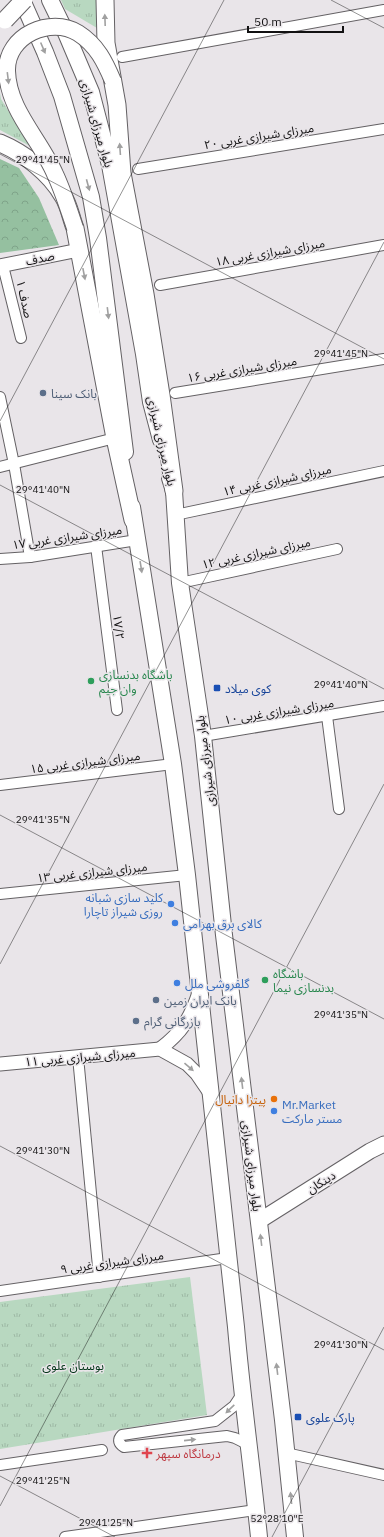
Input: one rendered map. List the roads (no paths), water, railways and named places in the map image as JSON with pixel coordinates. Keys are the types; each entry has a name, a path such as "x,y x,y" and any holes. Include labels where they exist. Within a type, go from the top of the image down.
{"highway":[{"path":"2,22 23,0"},
{"path":"105,0 106,43 117,105 122,173 146,302 161,395 174,491"},
{"path":"0,143 27,157 46,175 63,196 75,228 115,438 133,520"}],"main road":[{"path":"23,0 62,96 91,197 98,238 133,520 173,764 187,875 242,1394 259,1537"},
{"name":"بلوار میرزای شیرازی","path":"50,0 91,92 110,165 143,346 151,402 174,491 180,583 203,736 224,943 259,1221 295,1537"},
{"path":"75,228 56,174 11,95 7,69 10,56 18,42 31,32 46,27 61,26 78,33 96,48 105,61 113,81"},
{"name":"دینکان","path":"259,1221 370,1151 384,1144"}],"street":[{"path":"122,57 384,10"},
{"name":"۲۰ میرزای شیرازی غربی","path":"138,169 384,129"},
{"name":"۱۸ میرزای شیرازی غربی","path":"160,285 384,245"},
{"name":"صدف","path":"2,266 80,250"},
{"name":"۱ صدف","path":"2,266 20,338"},
{"name":"۱۶ میرزای شیرازی غربی","path":"175,393 384,359"},
{"path":"0,397 14,464 30,557"},
{"path":"0,467 115,438"},
{"name":"۱۴ میرزای شیرازی غربی","path":"175,515 384,471"},
{"name":"۱۷ میرزای شیرازی غربی","path":"0,559 30,557 137,540"},
{"name":"۱۷/۲","path":"96,546 117,710"},
{"name":"۱۲ میرزای شیرازی غربی","path":"180,583 337,549"},
{"name":"۱۰ میرزای شیرازی غربی","path":"203,736 384,706"},
{"path":"327,716 339,809"},
{"name":"۱۵ میرزای شیرازی غربی","path":"0,785 173,764"},
{"name":"۱۳ میرزای شیرازی غربی","path":"0,894 187,875"},
{"path":"199,993 182,1028 175,1038 160,1049 187,1064 197,1074 210,1093"},
{"name":"میرزای شیرازی غربی ۱۱","path":"0,1064 160,1049"},
{"path":"78,1057 98,1277"},
{"name":"میرزای شیرازی غربی ۹","path":"0,1291 228,1258"},
{"path":"242,1394 234,1406 215,1421 122,1435 119,1442 120,1445 124,1447 228,1436 249,1445"},
{"path":"0,1465 102,1450"},
{"path":"286,1453 384,1475"},
{"path":"66,1537 256,1510"}],"place":[{"name":"بانک سینا","path":"43,393"},
{"name":"باشگاه بدنسازی وان جیم","path":"91,681"},
{"name":"کوی میلاد","path":"217,688"},
{"name":"کلید سازی شبانه روزی شیراز تاچارا","path":"171,904"},
{"name":"کالای برق بهرامی","path":"175,923"},
{"name":"باشگاه بدنسازی نیما","path":"265,980"},
{"name":"گلفروشی ملل","path":"177,983"},
{"name":"بانک ایران زمین","path":"156,1000"},
{"name":"بازرگانی گرام","path":"136,1021"},
{"name":"پیتزا دانیال","path":"274,1099"},
{"name":"Mr.Market مستر مارکت","path":"274,1111"},
{"name":"پارک علوی","path":"298,1417"},
{"name":"درمانگاه سپهر","path":"147,1453"}],"park label":[{"name":"بوستان علوی","path":"73,1365"}]}
